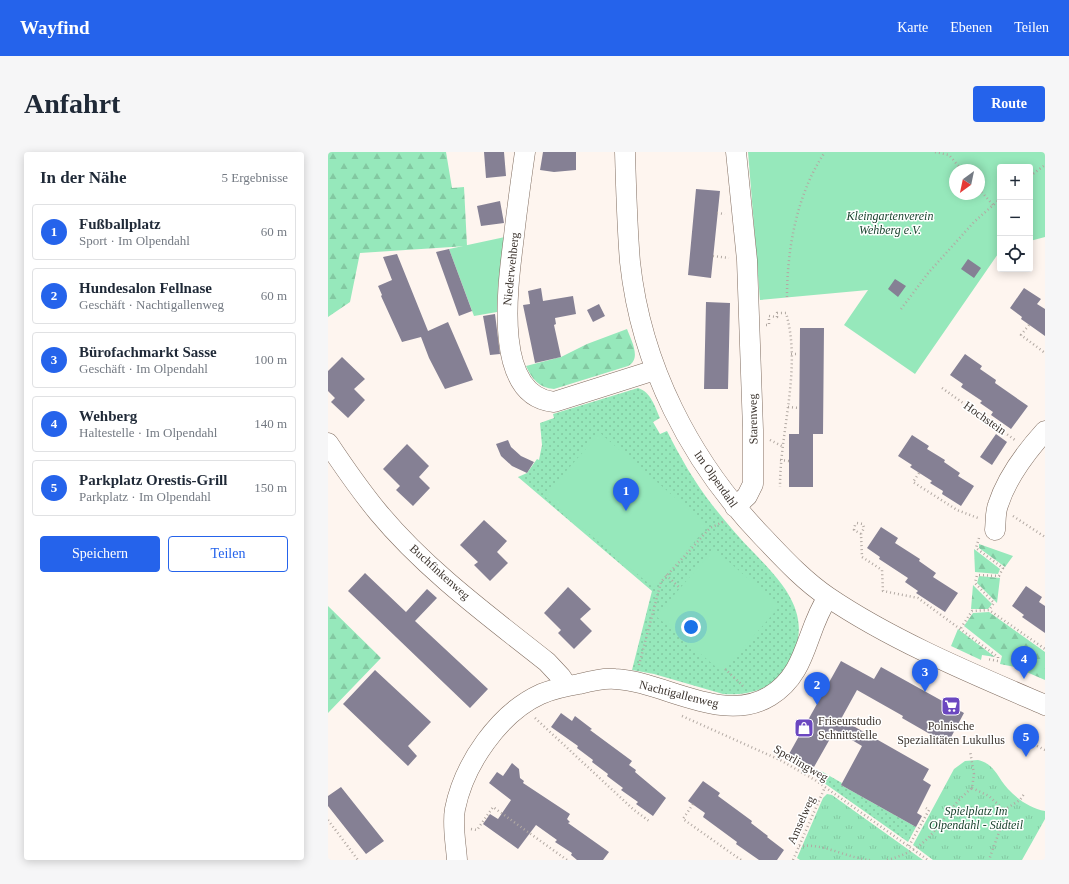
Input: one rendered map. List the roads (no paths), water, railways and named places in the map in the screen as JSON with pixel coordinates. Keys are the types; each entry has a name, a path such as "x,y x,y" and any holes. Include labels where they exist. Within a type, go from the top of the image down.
{"street":[{"name":"Niederwehberg","path":"525,152 506,305 508,335 514,366 520,381 533,394 546,401 554,402 655,370"},
{"name":"Im Olpendahl","path":"625,152 630,262 639,314 655,370 686,436 710,474 739,512 804,579 828,597 853,613 894,635 990,681 1045,705"},
{"name":"Starenweg","path":"736,152 747,260 754,430 753,484 739,512"},
{"path":"995,528 997,505 1015,470 1028,449 1045,431"},
{"name":"Buchfinkenweg","path":"328,443 347,472 379,513 424,560 547,662 567,686"},
{"name":"Nachtigallenweg","path":"456,860 455,810 462,782 471,764 499,726 523,706 541,694 567,686 596,680 615,679 648,685 715,705 737,706 758,701 769,697 793,676 813,632 820,610 828,597"}],"place":[{"name":"Fußballplatz","path":"626,511"},
{"name":"Wehberg","path":"1024,679"},
{"name":"Bürofachmarkt Sasse","path":"925,692"},
{"name":"Hundesalon Fellnase","path":"817,705"},
{"name":"Polnische Spezialitäten Lukullus","path":"951,706"},
{"name":"Friseurstudio Schnittstelle","path":"804,728"},
{"name":"Parkplatz Orestis-Grill","path":"1026,757"}],"park label":[{"name":"Kleingartenverein Wehberg e.V.","path":"890,223"},
{"name":"Spielplatz Im Olpendahl - Südteil","path":"976,818"}]}
